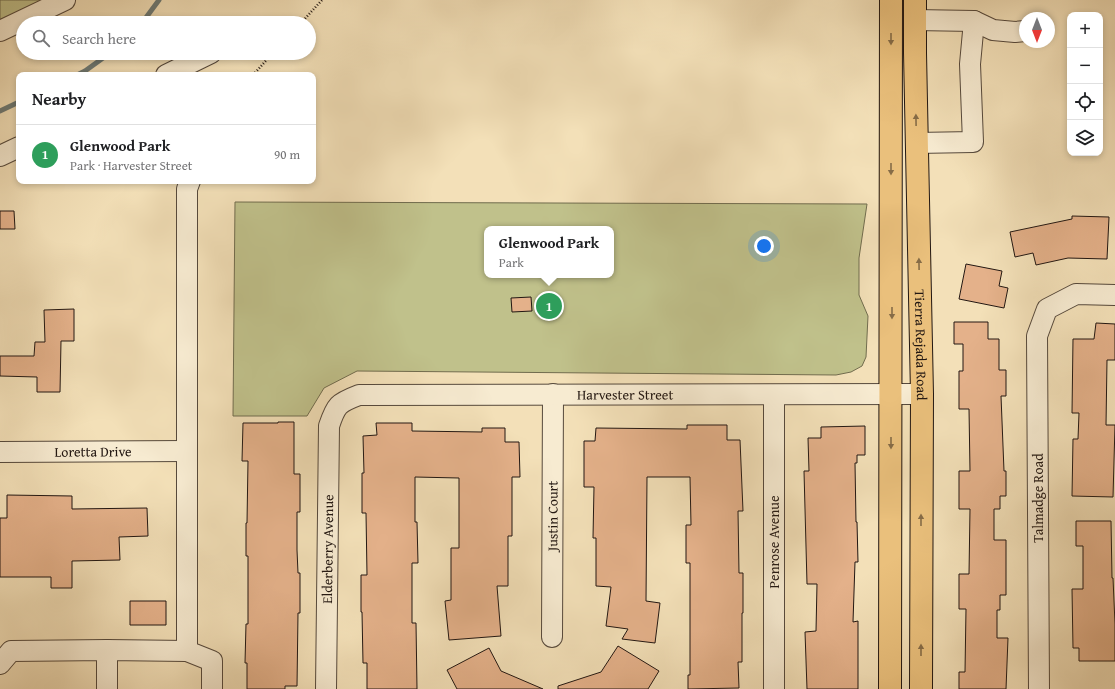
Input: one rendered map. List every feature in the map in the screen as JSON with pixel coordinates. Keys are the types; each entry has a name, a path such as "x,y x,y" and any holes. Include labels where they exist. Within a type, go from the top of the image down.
{"main road":[{"name":"Tierra Rejada Road","path":"890,689 892,395 891,0"},
{"name":"Tierra Rejada Road","path":"915,10 916,143 922,394 921,689"}],"street":[{"path":"31,16 65,0"},
{"path":"915,10 974,21 993,30 1019,32"},
{"path":"916,143 972,142 970,64 974,21"},
{"path":"0,31 16,23"},
{"path":"172,72 197,60"},
{"path":"204,72 208,60"},
{"path":"0,156 16,148"},
{"path":"187,651 187,189 189,184"},
{"name":"Talmadge Road","path":"1039,689 1037,336 1047,310 1076,294 1115,295"},
{"name":"Justin Court","path":"552,637 553,394"},
{"name":"Harvester Street","path":"334,410 344,401 359,395 922,394"},
{"name":"Penrose Avenue","path":"774,395 774,689"},
{"name":"Elderberry Avenue","path":"326,689 329,426 334,410"},
{"name":"Loretta Drive","path":"0,452 186,451"},
{"path":"107,650 107,689"},
{"path":"0,664 11,651 187,651 212,661 212,689"}],"path":[{"path":"307,16 322,0"},
{"path":"256,72 267,60"}],"green space":[{"path":"0,0 47,0 0,22"},
{"path":"235,202 867,204 859,258 859,295 868,316 866,357 862,366 851,372 836,375 357,371 324,388 307,416 233,416"}],"building":[{"path":"0,211 14,211 15,229 0,229"},
{"path":"1072,216 1109,217 1107,259 1068,258 1036,265 1033,253 1015,257 1010,232 1072,219"},
{"path":"966,264 1002,271 999,286 1008,288 1004,308 959,299"},
{"path":"531,297 532,311 512,312 511,298"},
{"path":"74,309 74,341 61,341 60,392 37,392 37,377 0,376 0,356 34,356 35,342 45,342 44,310"},
{"path":"954,322 988,322 988,339 999,339 999,370 1006,370 1006,396 1001,396 1004,471 1006,471 1006,496 1000,496 1000,509 994,509 994,540 1006,540 1006,595 1000,595 1000,610 997,610 997,638 1008,638 1006,689 959,689 959,672 965,672 966,609 959,609 959,574 969,574 970,509 959,509 959,471 970,471 969,409 959,409 959,371 963,371 963,344 954,344"},
{"path":"1096,323 1115,324 1115,360 1107,360 1106,425 1115,425 1113,497 1072,496 1073,439 1078,439 1079,413 1072,413 1073,339 1094,339"},
{"path":"294,422 294,474 300,474 300,512 297,512 300,613 298,613 297,686 285,686 285,689 247,689 247,663 245,663 246,624 248,624 248,556 246,556 246,523 248,461 242,461 243,423"},
{"path":"376,423 412,423 412,431 482,432 482,428 505,428 505,442 519,442 520,477 512,477 512,536 508,536 508,586 497,586 501,636 449,640 445,601 451,600 451,548 459,548 459,478 415,477 415,522 417,522 418,563 412,563 412,623 416,623 417,689 367,689 367,663 363,663 361,612 361,575 367,575 366,513 362,513 362,473 364,473 363,436 377,435"},
{"path":"687,425 727,425 727,440 740,440 743,511 738,511 739,573 743,573 743,613 742,662 738,662 739,688 688,689 688,675 690,675 690,563 686,563 686,525 691,525 690,477 647,477 646,601 660,603 655,643 622,639 628,629 606,626 611,587 596,586 596,538 593,538 594,487 584,487 584,441 595,441 596,428 687,429"},
{"path":"865,426 865,455 857,455 857,463 855,463 858,562 855,562 853,622 858,621 858,689 807,689 805,632 816,631 817,584 807,584 804,471 809,471 808,438 821,438 821,427"},
{"path":"7,495 72,496 72,509 147,508 148,536 119,537 120,560 72,561 72,588 51,588 51,577 0,577 0,518 7,518"},
{"path":"1076,521 1111,521 1115,661 1079,661 1079,648 1073,648 1072,589 1083,589 1083,546 1076,546"},
{"path":"130,601 166,601 166,625 130,625"},
{"path":"618,646 659,671 648,689 558,689 558,686 601,672"},
{"path":"489,648 501,671 543,689 457,689 447,670"}],"waterway":[{"path":"147,16 159,0"},
{"path":"83,72 100,60"},
{"path":"0,111 16,103"}],"place":[{"name":"Glenwood Park","path":"549,306"}]}
